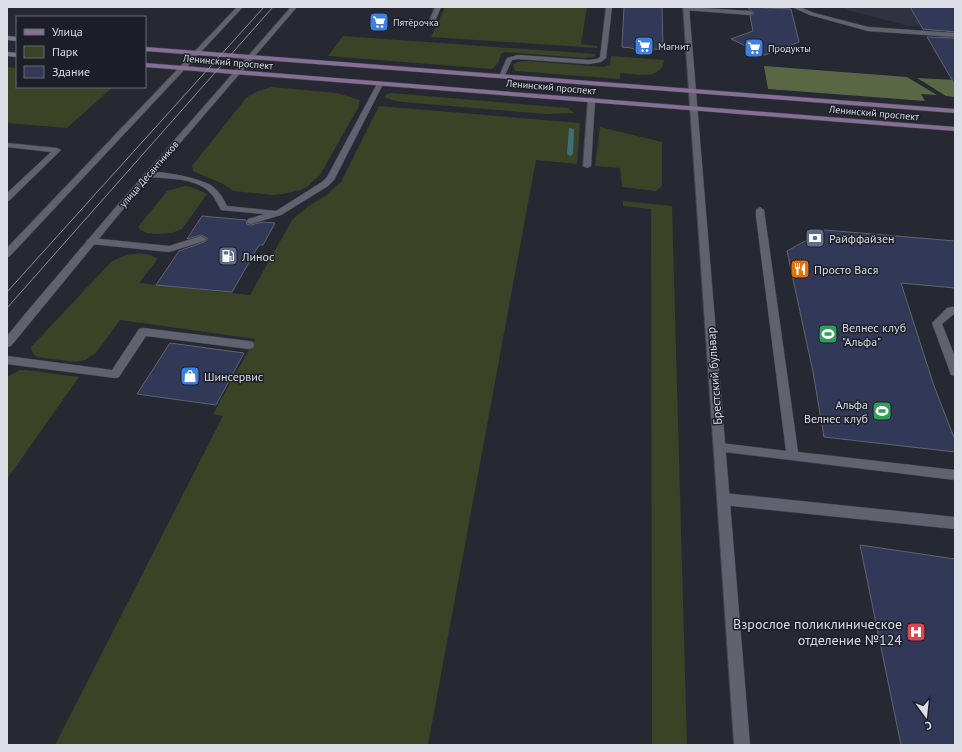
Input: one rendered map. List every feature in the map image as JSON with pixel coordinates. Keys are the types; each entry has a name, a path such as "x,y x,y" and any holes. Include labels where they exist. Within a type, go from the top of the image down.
{"main road":[{"name":"Ленинский проспект","path":"146,49 955,111"},
{"name":"Ленинский проспект","path":"146,65 955,130"}],"street":[{"path":"7,254 240,7"},
{"name":"улица Десантников","path":"7,343 91,241 237,72 268,39 294,7"},
{"path":"431,24 438,7"},
{"path":"502,76 509,60 518,57 594,62 599,61 603,58 609,7"},
{"path":"795,7 812,14 868,29 955,35"},
{"path":"686,8 750,13"},
{"name":"Брестский бульвар","path":"686,8 742,745"},
{"path":"794,16 812,14"},
{"path":"251,221 278,213 325,184 331,178 380,84"},
{"path":"587,166 591,100"},
{"path":"7,145 57,150 7,198"},
{"path":"148,175 198,182 209,187 216,193 224,208 278,213"},
{"path":"760,210 793,456"},
{"path":"91,241 169,249 201,239"},
{"path":"955,310 950,310 937,323 955,372"},
{"path":"7,360 115,374 143,332 249,345"},
{"path":"720,448 955,475"},
{"path":"723,499 955,523"}],"shaded area":[{"path":"842,7 955,7 955,29 909,26 850,11"}],"green space":[{"path":"445,7 587,7 581,44 597,46 597,48 431,37"},
{"path":"343,36 596,55 593,57 584,58 505,52 501,54 498,63 492,69 328,56"},
{"path":"611,56 664,60 659,71 653,74 640,75 620,73 620,79 515,71 513,65 517,62 528,61 604,67 610,64"},
{"path":"764,66 907,77 937,95 921,94 925,101 768,89"},
{"path":"7,67 16,68 16,88 112,88 67,128 7,123"},
{"path":"917,78 955,80 955,97 946,96"},
{"path":"272,87 337,93 360,100 358,108 320,175 301,190 273,195 233,191 223,184 193,171 192,166 246,98 258,91"},
{"path":"391,93 568,108 574,113 546,114 402,102 384,97"},
{"path":"379,106 580,123 577,164 536,160 428,745 55,745 223,416 213,414 255,339 120,320 96,353 86,360 75,362 37,357 33,354 31,347 111,262 128,255 140,253 158,259 139,283 250,295 292,220 341,182"},
{"path":"600,127 662,142 662,186 656,191 622,187 620,168 595,166"},
{"path":"184,186 192,187 207,194 182,229 172,233 156,234 146,233 138,227 167,191"},
{"path":"623,201 672,206 687,745 652,745 651,209 623,206"},
{"path":"20,370 79,377 7,479 7,377"}],"building":[{"path":"624,7 662,7 663,50 653,49 642,52 631,48 622,47"},
{"path":"748,7 791,9 799,42 765,55 731,39 753,31 750,16 754,13"},
{"path":"910,7 955,7 955,32 923,29"},
{"path":"927,37 955,38 955,85"},
{"name":"Линос","path":"202,216 246,220 247,224 251,225 263,222 275,223 263,245 259,245 232,292 156,285 179,251 207,240 207,238 201,235 187,239"},
{"path":"825,230 955,241 955,288 901,283 934,386 955,440 955,452 824,437 813,372 787,251"},
{"name":"Шинсервис","path":"170,343 244,353 216,405 137,394"},
{"name":"Взрослое поликлиническое отделение №124","path":"860,545 955,559 955,745 901,745"}],"waterway":[{"path":"570,154 571,129"}],"tram line":[{"path":"7,292 264,7"},
{"path":"7,308 273,7"}],"place":[{"name":"Пятёрочка","path":"379,22"},
{"name":"Магнит","path":"644,46"},
{"name":"Продукты","path":"754,48"},
{"name":"Райффайзен","path":"815,238"},
{"name":"Линос","path":"228,256"},
{"name":"Просто Вася","path":"800,269"},
{"name":"Велнес клуб \"Альфа\"","path":"828,334"},
{"name":"Шинсервис","path":"190,376"},
{"name":"Альфа Велнес клуб","path":"882,411"},
{"name":"Взрослое поликлиническое отделение №124","path":"916,632"}]}
